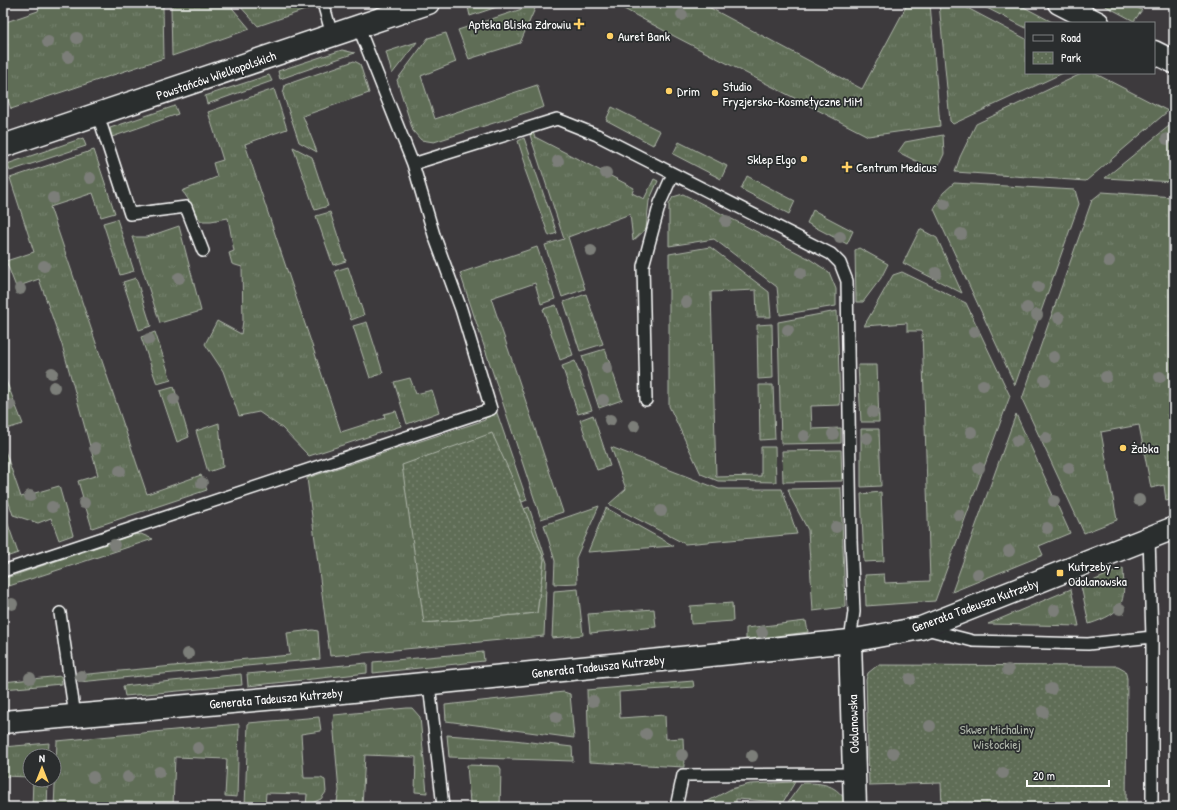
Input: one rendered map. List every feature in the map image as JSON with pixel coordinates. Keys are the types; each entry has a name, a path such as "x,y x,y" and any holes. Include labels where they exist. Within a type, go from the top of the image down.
{"street":[{"name":"Powstańców Wielkopolskich","path":"3,146 428,3"},
{"path":"1059,3 1096,22"},
{"path":"1155,52 1174,62"},
{"name":"Generała Tadeusza Kutrzeby","path":"3,722 429,684 850,641 921,628 1174,528"},
{"name":"Odolanowska","path":"850,641 855,807"}],"lane":[{"path":"323,3 332,35"},
{"path":"3,571 491,409 461,309 434,235 413,164 358,26"},
{"path":"98,115 130,214 186,207 203,251"},
{"path":"413,164 557,119 597,135 831,254 840,263 846,281 854,612 850,641"},
{"path":"646,400 643,266 660,203 673,174"},
{"path":"1148,538 1152,637 1152,807"},
{"path":"60,613 75,716"},
{"path":"921,628 973,641 1088,644 1152,637"},
{"path":"429,684 443,807"},
{"path":"676,807 683,775 854,774"}],"green space":[{"path":"41,3 165,3 163,7 164,58 11,109 3,85 3,23 38,11"},
{"path":"174,3 228,3 250,29 172,56 171,8"},
{"path":"237,3 307,3 308,9 258,26"},
{"path":"474,3 509,3 470,16 468,7"},
{"path":"613,3 701,3 862,89 908,3 930,3 940,126 868,136"},
{"path":"939,3 958,3 1025,38 1025,74 1061,74 953,124 950,121"},
{"path":"977,3 1016,3 1052,22 1025,22 1025,27"},
{"path":"1100,3 1128,3 1142,10 1134,21"},
{"path":"537,4 520,43 469,59 458,30"},
{"path":"446,33 456,62 421,76 435,119 537,85 544,107 434,142 421,140 413,131 397,80 428,38"},
{"path":"417,42 392,74 386,52"},
{"path":"342,50 355,53 280,79 278,71"},
{"path":"354,61 360,64 369,93 303,116 317,152 299,142 283,94 285,85"},
{"path":"1081,74 1096,74 1168,111 1086,181 955,172 960,157 976,124"},
{"path":"269,75 272,81 207,104 205,96"},
{"path":"274,89 287,129 245,144 341,432 385,418 384,414 396,411 401,426 309,456 282,428 259,412 239,416 223,371 205,344 217,321 241,334 243,321 242,267 232,264 229,253 234,251 228,218 201,221 188,198 182,191 217,177 213,163 223,160 208,112"},
{"path":"175,106 178,114 112,137 110,128"},
{"path":"612,107 660,131 653,145 606,120"},
{"path":"1174,122 1174,182 1105,178"},
{"path":"533,133 535,137 634,188 632,193 644,199 654,179 658,181 649,201 646,229 633,241 630,214 568,237 585,289 562,297 545,245 564,239 530,135"},
{"path":"943,135 944,154 936,171 898,152 905,142"},
{"path":"83,138 86,146 10,171 7,164"},
{"path":"524,138 557,233 549,236 524,167 526,166 518,141"},
{"path":"679,142 727,166 721,179 673,154"},
{"path":"293,147 312,157 328,206 315,210"},
{"path":"94,150 115,213 101,217 93,193 50,207 147,494 201,475 207,490 92,528 78,481 98,475 62,345 39,279 16,287 6,261 34,252 10,178"},
{"path":"747,176 795,201 789,214 741,189"},
{"path":"954,183 1075,190 1079,204 1015,385 934,209 943,193"},
{"path":"1102,192 1174,197 1173,499 1166,501 1164,485 1151,488 1139,425 1101,432 1117,520 1084,533 1022,399 1092,200"},
{"path":"683,194 808,258 829,272 836,289 836,306 780,315 777,287 714,239 669,246 669,204 673,197"},
{"path":"813,210 853,231 847,244 807,223"},
{"path":"330,212 346,261 333,265 316,216"},
{"path":"117,219 134,271 120,275 103,223"},
{"path":"179,226 201,311 160,323 132,237 147,237"},
{"path":"920,229 937,238 962,293 903,263"},
{"path":"537,247 555,299 541,304 535,283 491,298 563,512 541,519 460,273"},
{"path":"710,247 769,292 771,317 757,317 756,290 711,292 716,477 761,476 761,447 775,447 776,482 718,481 701,474 669,406 669,254"},
{"path":"859,248 888,264 881,278 863,302 856,302 855,250"},
{"path":"348,267 364,315 351,320 335,271"},
{"path":"902,272 966,303 1010,396 935,601 866,606 865,575 884,574 885,583 930,581 922,331 907,331 907,323 864,326 893,275"},
{"path":"136,278 151,326 139,330 123,282"},
{"path":"586,294 603,344 580,351 564,302"},
{"path":"556,305 573,355 560,360 543,309"},
{"path":"837,311 840,405 811,406 812,429 841,428 841,443 781,444 778,322"},
{"path":"367,322 383,373 370,378 353,326"},
{"path":"772,324 773,378 758,379 757,325"},
{"path":"155,332 171,380 157,384 141,337"},
{"path":"605,349 622,400 599,408 582,356"},
{"path":"575,361 592,410 578,414 562,366"},
{"path":"858,365 877,365 879,422 861,422"},
{"path":"3,373 23,424 3,430"},
{"path":"410,378 416,394 432,390 439,412 407,424 394,382"},
{"path":"759,385 773,385 775,439 760,440"},
{"path":"174,387 189,437 177,442 160,391"},
{"path":"496,410 527,500 522,502 511,475 424,623 537,613 544,559 524,509 529,507 547,563 544,636 330,656 307,478 485,420 486,413"},
{"path":"1016,414 1070,533 1039,546 1043,555 952,592"},
{"path":"593,415 610,466 597,470 580,420"},
{"path":"219,423 223,467 208,472 196,431"},
{"path":"861,429 879,429 881,486 861,487"},
{"path":"492,433 511,475 544,559 537,613 424,623 402,465"},
{"path":"3,445 21,497 59,486 73,535 59,540 51,518 38,523 13,515 3,485"},
{"path":"611,447 719,489 782,489 797,534 685,544 609,504 626,489"},
{"path":"841,450 842,481 783,482 782,451"},
{"path":"841,488 845,607 813,611 808,530 791,498 788,489"},
{"path":"881,492 884,561 864,562 861,494"},
{"path":"599,506 576,558 577,583 554,584 555,561 544,525"},
{"path":"606,508 674,546 588,552"},
{"path":"3,510 18,553 3,558"},
{"path":"141,534 153,539 3,588 3,579 133,535"},
{"path":"1123,568 1124,590 1120,605 1110,615 1089,624 1081,586"},
{"path":"578,589 583,635 552,638 554,591"},
{"path":"1071,589 1079,626 988,624"},
{"path":"732,603 733,621 691,624 690,606"},
{"path":"654,609 656,627 590,633 588,614"},
{"path":"806,621 808,632 746,640 746,628"},
{"path":"313,630 318,631 320,659 79,682 78,675 290,655 287,633"},
{"path":"483,652 484,661 373,673 373,662"},
{"path":"367,663 367,673 248,686 247,674"},
{"name":"Skwer Michaliny Wisłockiej","path":"878,665 1118,666 1125,670 1127,678 1126,807 942,807 941,783 869,785 866,680 868,673"},
{"path":"241,674 242,685 125,696 123,686"},
{"path":"61,676 62,684 3,689 3,682"},
{"path":"693,681 694,687 619,692 620,718 665,715 666,739 683,738 684,767 589,762 587,690"},
{"path":"564,692 570,694 574,738 446,721 445,705"},
{"path":"412,708 420,717 427,793 415,792 416,757 365,755 362,807 336,807 339,791 333,721 334,715"},
{"path":"319,717 321,731 301,734 304,778 321,778 325,780 326,792 321,799 306,806 307,794 266,793 265,807 245,807 248,723"},
{"path":"239,724 237,797 225,796 227,759 175,757 173,807 54,807 55,788 62,788 62,748 57,748 57,741"},
{"path":"447,735 514,740 572,747 573,761 449,757"},
{"path":"49,743 49,748 22,748 22,777 3,776 3,747"},
{"path":"467,765 499,766 501,769 500,807 470,803"},
{"path":"795,782 783,802 736,799 736,806 718,805 718,807 697,807 731,789 750,784"},
{"path":"802,783 817,783 829,786 839,792 848,804 788,802"},
{"path":"33,788 48,788 47,807 32,807"}],"place":[{"name":"Apteka Bliska Zdrowiu","path":"579,24"},
{"name":"Auret Bank","path":"610,36"},
{"name":"Drim","path":"669,91"},
{"name":"Studio Fryzjersko-Kosmetyczne MiM","path":"715,93"},
{"name":"Sklep Elgo","path":"804,159"},
{"name":"Centrum Medicus","path":"847,167"},
{"name":"Żabka","path":"1123,448"},
{"name":"Kutrzeby - Odolanowska","path":"1060,573"}]}
